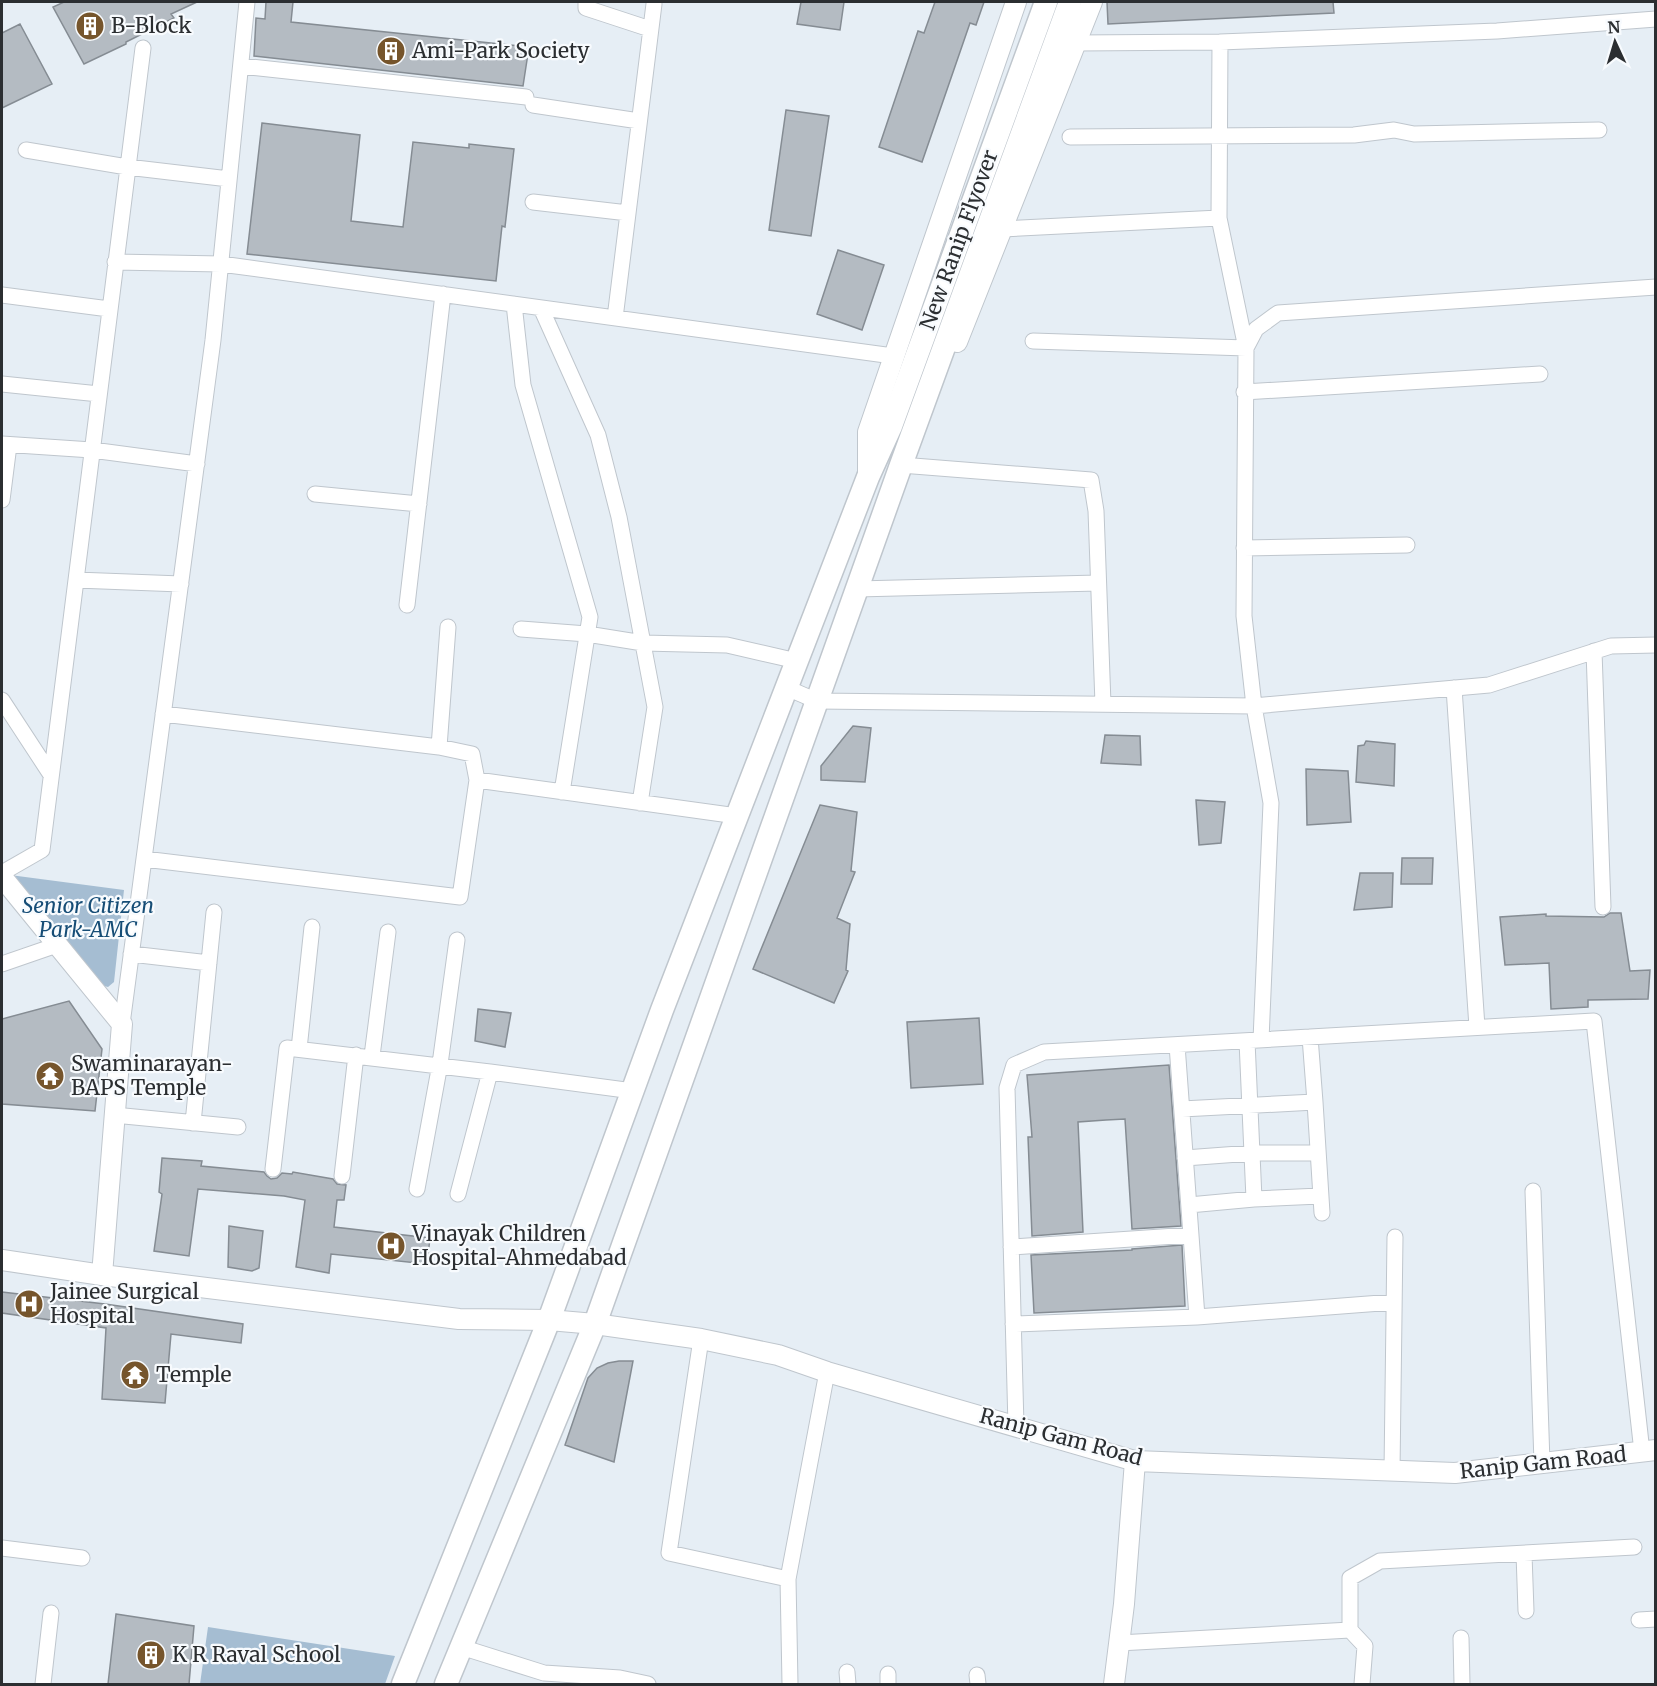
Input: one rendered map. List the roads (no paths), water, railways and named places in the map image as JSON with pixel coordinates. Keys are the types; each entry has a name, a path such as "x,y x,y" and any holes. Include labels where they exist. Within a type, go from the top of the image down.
{"main road":[{"name":"New Ranip Flyover","path":"403,1684 549,1320 737,816 868,477 891,426 1046,2"},
{"name":"New Ranip Flyover","path":"446,1684 595,1324 856,589 1070,2"}],"street":[{"path":"102,1275 122,1024 221,264 247,2"},
{"path":"586,2 586,9 650,29"},
{"path":"868,477 868,432 1016,2"},
{"path":"901,465 919,440 1092,2"},
{"path":"615,318 654,4"},
{"path":"1076,43 1220,42 1497,31 1656,18"},
{"path":"1220,42 1219,218 1246,348 1244,616 1254,706 1270,803 1250,1104 1254,1199"},
{"path":"122,1024 2,875 42,850 143,48"},
{"path":"241,66 530,101 639,122"},
{"path":"1070,137 1354,135 1394,130 1414,134 1599,130"},
{"path":"26,150 127,167 229,179"},
{"path":"532,202 628,213"},
{"path":"1002,229 1219,218"},
{"path":"115,262 221,264 893,356"},
{"path":"1246,348 1256,329 1278,313 1656,287"},
{"path":"407,604 443,294"},
{"path":"2,295 109,309"},
{"path":"514,304 523,385 590,617 562,792"},
{"path":"541,308 598,435 619,517 655,707 640,803"},
{"path":"1033,341 1246,348"},
{"path":"1244,392 1540,374"},
{"path":"2,384 99,394"},
{"path":"2,500 5,444 92,450 196,464"},
{"path":"901,465 1091,480 1096,511 1103,704"},
{"path":"315,494 419,504"},
{"path":"1244,548 1407,545"},
{"path":"76,580 181,584"},
{"path":"856,589 1098,583"},
{"path":"439,747 448,627"},
{"path":"521,630 587,634 643,643 727,645 797,661"},
{"path":"787,688 817,701 1254,706 1489,685 1611,646 1656,645"},
{"path":"1594,651 1603,907"},
{"path":"1454,688 1476,1027"},
{"path":"2,700 51,775"},
{"path":"144,858 460,897 477,780 472,753 439,747 163,714"},
{"path":"477,780 737,816"},
{"path":"193,1123 214,912"},
{"path":"299,1049 312,927"},
{"path":"342,1176 388,932"},
{"path":"417,1189 440,1064 457,940"},
{"path":"2,964 57,945"},
{"path":"131,954 209,963"},
{"path":"1016,1426 1007,1088 1014,1065 1044,1053 1594,1021 1649,1451"},
{"path":"1310,1037 1322,1214"},
{"path":"1177,1045 1197,1317"},
{"path":"273,1168 287,1048 440,1064 633,1091"},
{"path":"458,1194 490,1072"},
{"path":"1182,1109 1315,1102"},
{"path":"114,1115 238,1127"},
{"path":"1185,1158 1252,1153 1318,1153"},
{"path":"1533,1191 1542,1463"},
{"path":"1189,1205 1320,1196"},
{"path":"1011,1247 1191,1235"},
{"path":"1392,1471 1395,1237"},
{"name":"Ranip Gam Road","path":"2,1260 102,1275 459,1319 549,1320 701,1339 778,1355 827,1372 1135,1461 1455,1473 1649,1451"},
{"path":"1013,1324 1197,1317 1394,1302"},
{"path":"701,1339 669,1553 788,1579"},
{"path":"790,1684 788,1579 827,1372"},
{"path":"1114,1684 1135,1461"},
{"path":"1362,1684 1365,1646 1350,1630 1350,1578 1380,1561 1634,1547"},
{"path":"2,1548 82,1558"},
{"path":"1524,1554 1526,1611"},
{"path":"43,1684 51,1613"},
{"path":"1639,1620 1656,1618"},
{"path":"1119,1643 1350,1630"},
{"path":"1461,1638 1462,1684"},
{"path":"461,1647 544,1673 648,1684"}],"place":[{"name":"B-Block","path":"90,26"},
{"name":"Ami-Park Society","path":"391,51"},
{"name":"Swaminarayan- BAPS Temple","path":"50,1076"},
{"name":"Vinayak Children Hospital-Ahmedabad","path":"391,1246"},
{"name":"Jainee Surgical Hospital","path":"29,1304"},
{"name":"Temple","path":"135,1375"},
{"name":"K R Raval School","path":"151,1655"}],"park label":[{"name":"Senior Citizen Park-AMC","path":"88,918"}]}
